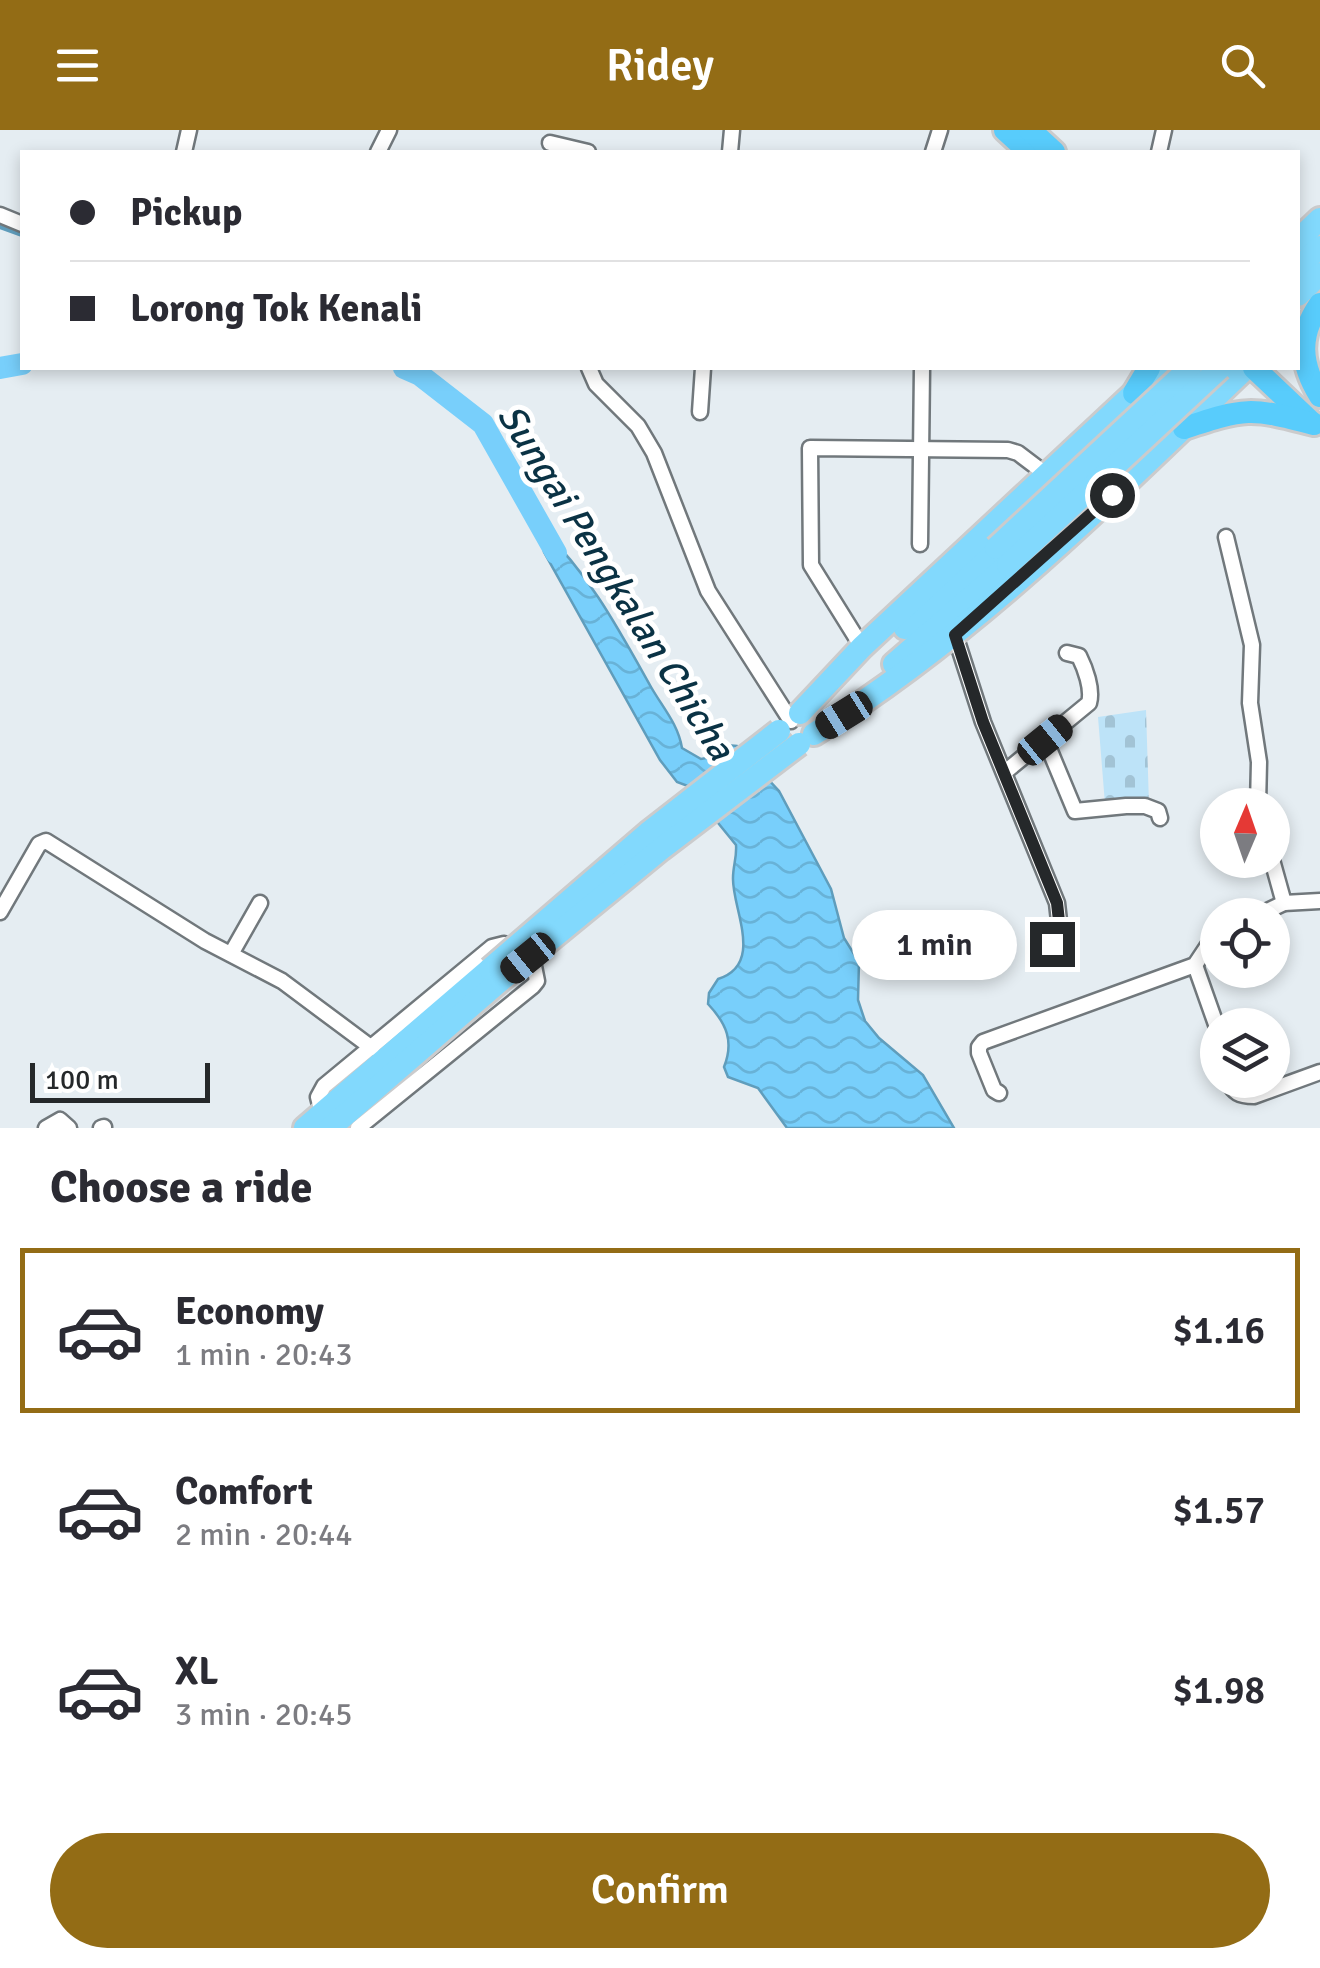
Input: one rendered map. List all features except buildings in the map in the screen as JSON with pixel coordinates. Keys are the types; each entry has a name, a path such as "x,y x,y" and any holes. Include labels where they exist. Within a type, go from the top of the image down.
{"highway":[{"path":"1005,130 1027,150"},
{"path":"1030,130 1052,150"},
{"path":"1306,307 1303,345 1308,376 1320,398"},
{"path":"1134,393 1148,370"},
{"path":"1256,370 1317,427"},
{"path":"1289,370 1320,398"},
{"path":"1192,420 1247,410 1270,412 1317,427"}],"main road":[{"path":"1300,238 1320,219"},
{"path":"1300,266 1320,247"},
{"path":"1306,307 1320,274"},
{"path":"790,722 862,647 1159,370"},
{"path":"333,1124 648,833 1002,557 1188,370"},
{"path":"1191,370 1200,390 1192,420"},
{"path":"495,974 806,739 1002,557 1218,370"},
{"path":"806,739 874,697 955,635 1064,540 1244,370"}],"street":[{"path":"550,142 580,150"},
{"path":"590,370 596,384 638,426 654,453 708,591 790,722"},
{"path":"700,412 703,370"},
{"path":"920,544 922,370"},
{"path":"862,647 810,565 810,448 1008,450 1047,475"},
{"path":"1226,537 1252,645 1250,703 1260,762 1259,788"},
{"path":"955,635 983,722 1057,903 1059,921 1052,944"},
{"path":"1005,772 1090,699 1082,662 1078,656 1067,653"},
{"path":"1045,740 1075,811 1146,806 1158,811 1160,818"},
{"path":"0,912 42,840 282,981 372,1048"},
{"path":"1290,903 1320,901"},
{"path":"231,954 260,903"},
{"path":"504,944 534,966 537,980 533,986 333,1124 318,1104 320,1092 492,947 504,944"},
{"path":"999,1093 994,1090 979,1054 978,1047 983,1042 1195,964 1200,957"},
{"path":"1195,964 1210,1008"},
{"path":"1290,1083 1320,1072"},
{"path":"46,1128 60,1120 69,1128"}],"green space":[{"path":"1146,710 1149,804 1105,804 1098,717"}],"water":[{"path":"541,528 602,603 674,724 682,748 701,759 712,757 726,745 737,746 779,791 831,889 844,938 859,962 858,1000 865,1021 923,1075 954,1128 787,1128 758,1088 728,1077 724,1067 727,1034 708,1004 709,993 718,979 732,972 743,949 733,878 736,845 688,786 677,782 660,760 544,552"}],"waterway":[{"path":"0,227 20,234"},
{"path":"0,368 20,364"},
{"name":"Sungai Pengkalan Chicha","path":"409,370 483,424 556,553"}],"route":[{"path":"1052,944 1059,921 1057,903 983,722 955,635 1112,495"}]}
